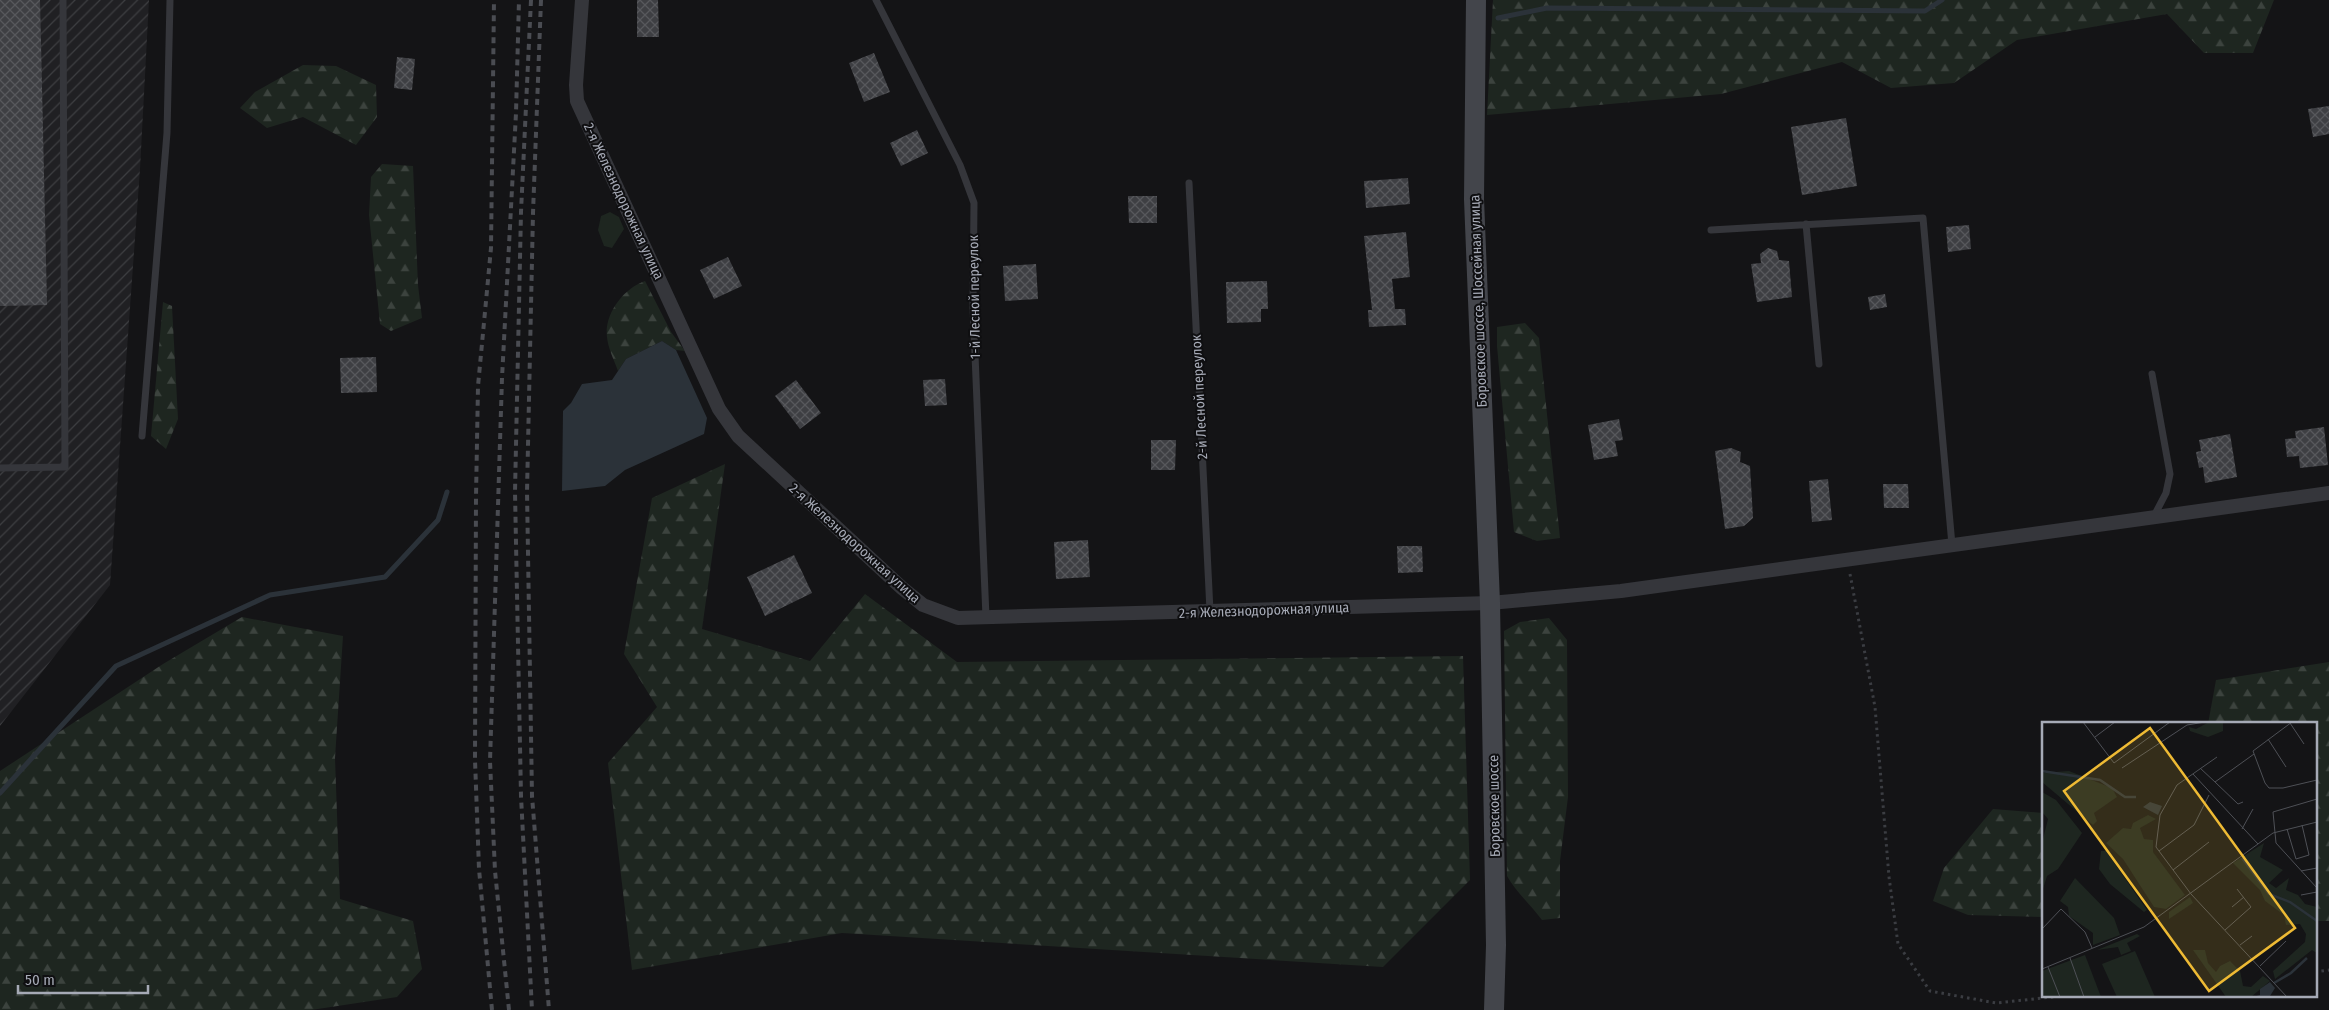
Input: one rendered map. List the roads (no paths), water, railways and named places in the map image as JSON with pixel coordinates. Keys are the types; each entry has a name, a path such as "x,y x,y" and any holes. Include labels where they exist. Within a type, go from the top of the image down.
{"main road":[{"name":"Боровское шоссе, Шоссейная улица","path":"1476,0 1474,199 1490,602"},
{"name":"Боровское шоссе","path":"1490,602 1496,945 1494,1010"}],"street":[{"name":"2-я Железнодорожная улица","path":"582,0 576,85 578,102 719,409 738,436 872,557 902,588 923,605 958,618 1210,612 1490,602 1621,591 1847,561 2329,492"}],"lane":[{"path":"0,468 65,467 63,0"},
{"path":"142,436 167,133 170,0"},
{"name":"1-й Лесной переулок","path":"876,0 968,183 974,204 972,262 986,617"},
{"name":"2-й Лесной переулок","path":"1189,182 1210,612"},
{"path":"1711,230 1923,218 1952,545"},
{"path":"1806,224 1819,364"},
{"path":"2152,374 2170,474 2166,493 2153,517"}],"waterway":[{"path":"1498,18 1547,8 1925,11 1942,0"},
{"path":"0,793 116,666 270,595 385,577 438,520 447,492"}],"railway":[{"path":"492,1010 479,869 475,760 478,386 491,248 494,0"},
{"path":"509,1010 495,871 490,761 502,378 516,113 519,0"},
{"path":"531,0 521,212 515,492 521,796 532,1010"},
{"path":"541,0 533,213 527,492 532,796 549,1010"}]}
